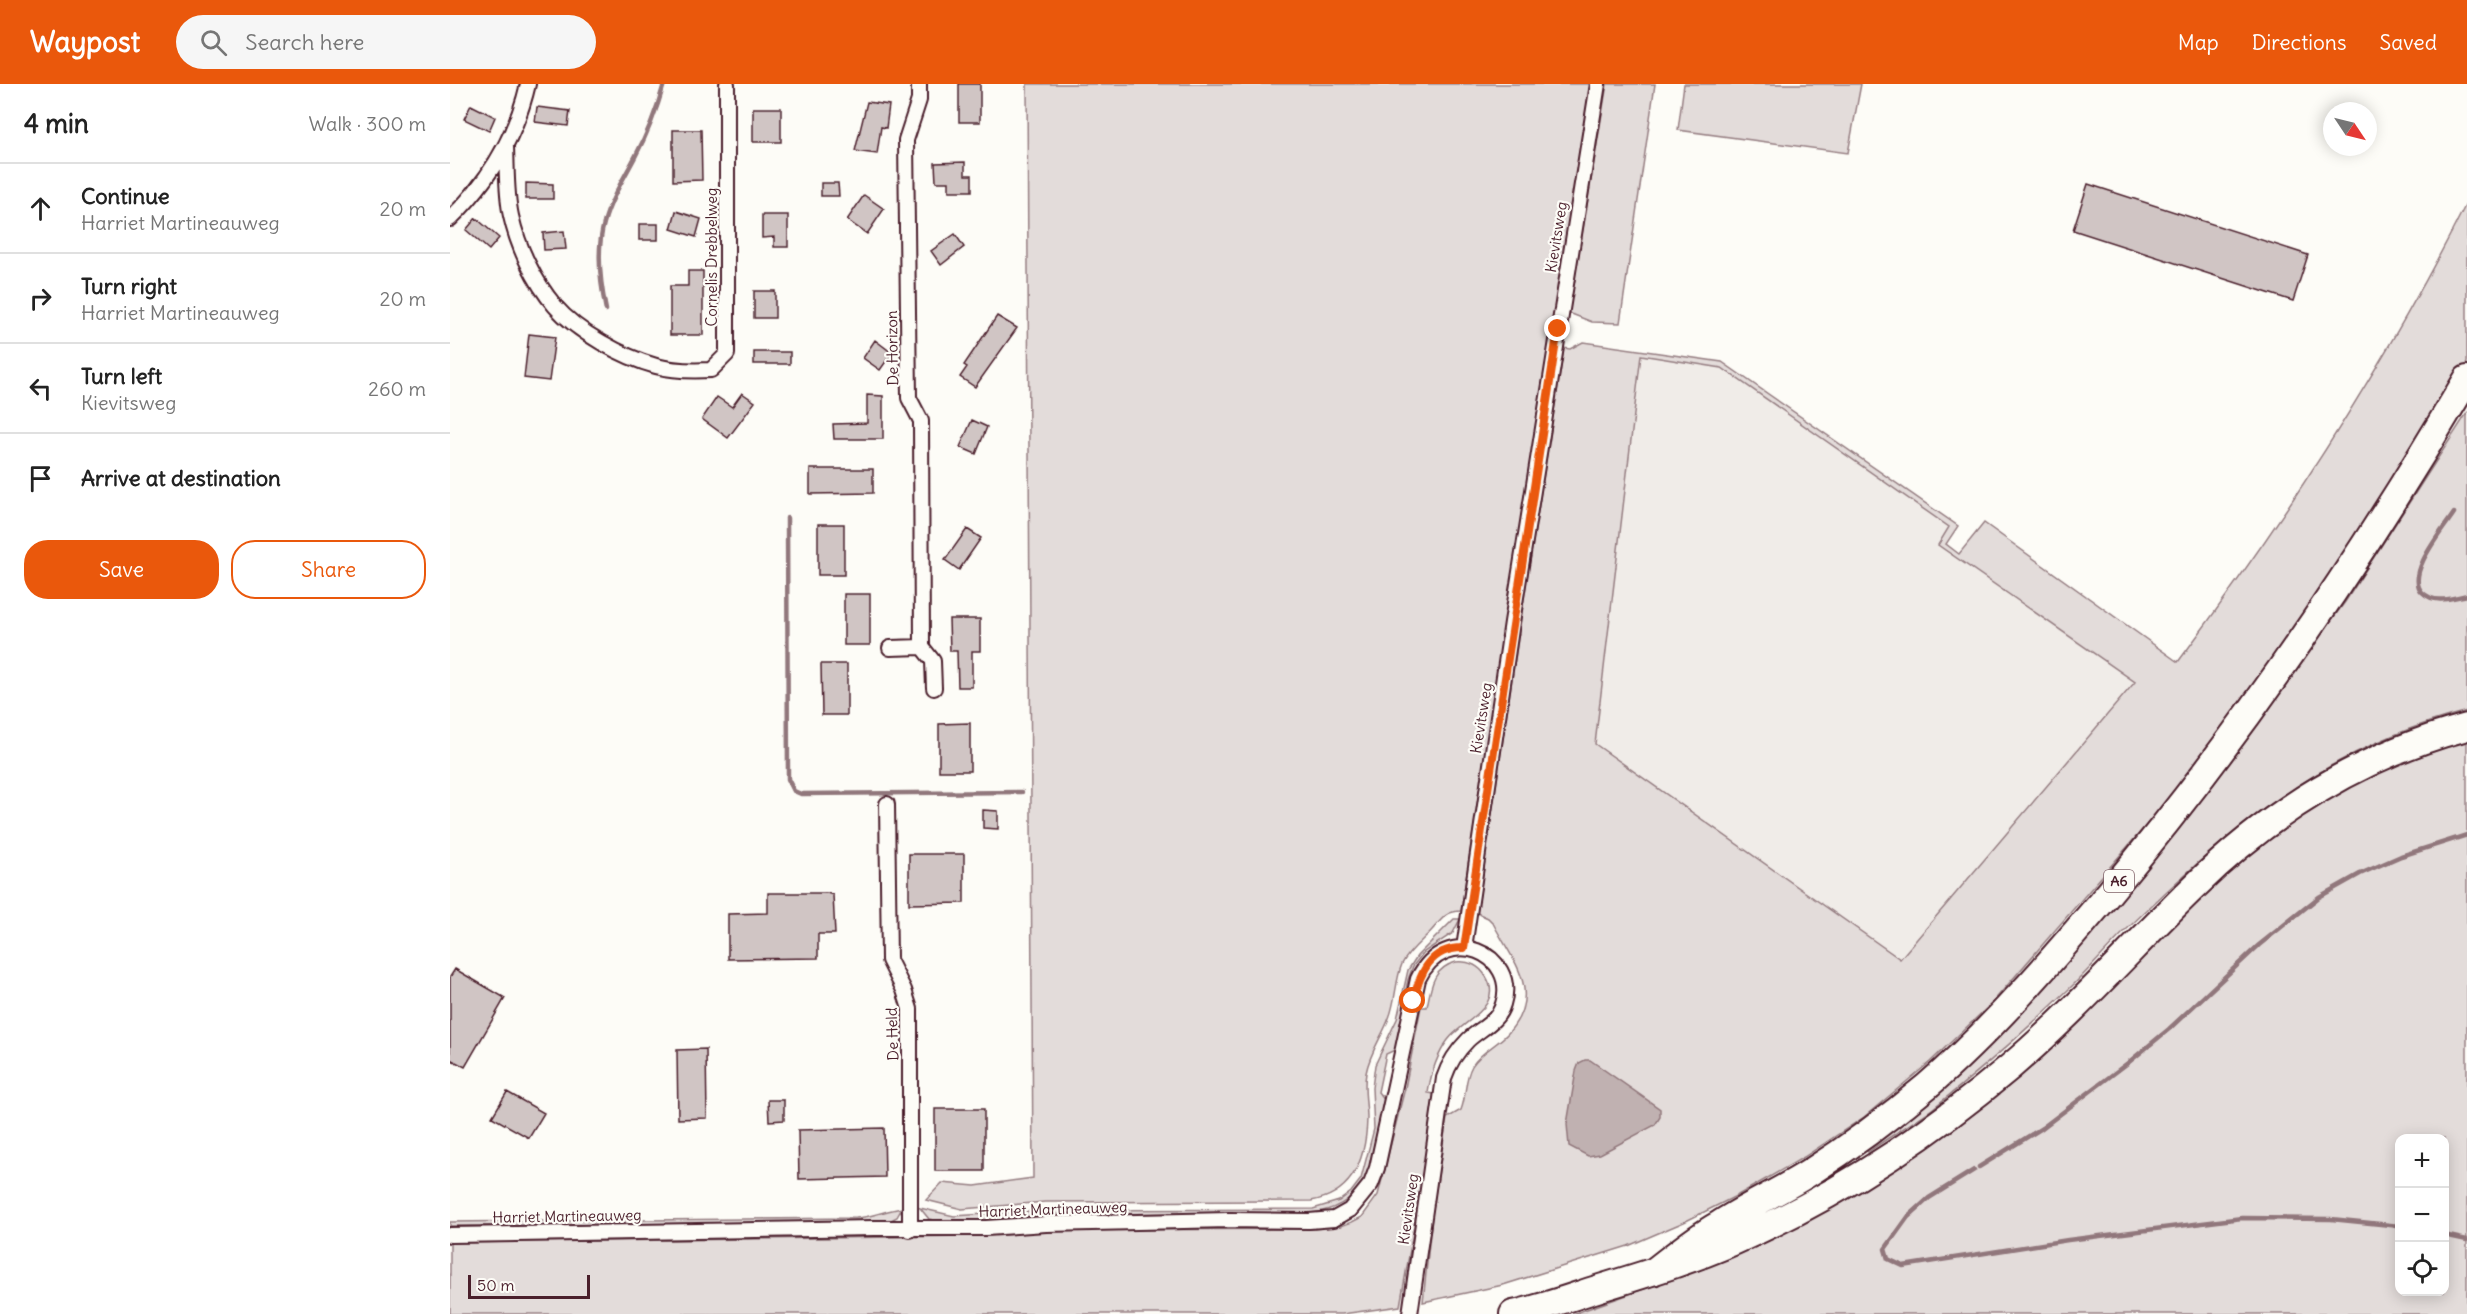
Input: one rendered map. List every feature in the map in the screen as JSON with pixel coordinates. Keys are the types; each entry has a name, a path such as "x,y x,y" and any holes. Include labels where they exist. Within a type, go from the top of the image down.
{"highway":[{"name":"A6","path":"1653,1272 1716,1225 1810,1172 1889,1116 1935,1079 2016,1000 2157,835 2237,732 2331,594 2467,379"},
{"path":"1513,1314 1653,1272 1735,1241 1794,1212 1911,1141 2024,1055 2196,885 2281,813 2319,788 2368,763 2429,738 2467,727"}],"street":[{"path":"450,219 482,182 506,147 523,106 528,84"},
{"name":"Cornelis Drebbelweg","path":"506,147 511,215 528,266 555,307 589,335 628,356 658,367 684,371 711,370 727,354 728,84"},
{"name":"De Horizon","path":"919,84 919,100 906,140 909,398 921,422 922,647 933,661 934,688"},
{"name":"Kievitsweg","path":"1410,1314 1444,1078 1455,1054 1469,1039 1492,1022 1504,1004 1503,980 1493,962 1478,952 1464,948 1517,587 1598,84"},
{"path":"890,648 922,647"},
{"name":"De Held","path":"887,804 889,960 904,990 910,1009 910,1230"},
{"name":"Harriet Martineauweg","path":"450,1234 874,1228 910,1230 1046,1224 1334,1219 1350,1210 1363,1197 1377,1168 1418,979 1424,966 1443,951 1453,947 1464,948"}],"shaded area":[{"path":"1027,84 1592,84 1512,577 1461,911 1445,916 1412,950 1402,964 1391,1011 1370,1058 1366,1073 1367,1119 1360,1160 1355,1172 1338,1191 1311,1201 1045,1202 962,1209 926,1200 942,1183 975,1186 1033,1178"},
{"path":"1607,84 1655,84 1620,323 1592,322 1569,313"},
{"path":"1684,84 1861,84 1848,153 1678,130"},
{"path":"2467,202 2467,363 2316,603 2181,785 1992,1003 1930,1062 1864,1117 1804,1157 1738,1195 1628,1246 1503,1285 1423,1302 1432,1215 1447,1118 1461,1110 1472,1066 1480,1056 1509,1032 1519,1017 1524,1003 1524,989 1515,962 1493,923 1477,913 1564,348 1570,349 1583,342 1722,362 1958,526 1946,544 1959,554 1984,523 2178,662 2257,552 2332,439 2403,322","holes":["1641,355 1722,368 1949,527 1938,545 2135,682 1900,959 1595,744"]},
{"path":"1641,355 1722,368 1949,527 1938,545 2135,682 1900,959 1595,744"},
{"path":"2467,413 2467,711 2415,727 2368,746 2323,770 2281,797 2241,827 2163,894 2068,990 1984,1066 1932,1109 1868,1152 1865,1148 2128,887 2186,818 2345,602"},
{"path":"2467,739 2467,1314 1573,1314 1678,1277 1738,1252 1843,1197 2228,869 2284,826 2367,776 2414,756"},
{"path":"1454,919 1460,919 1453,933 1424,952 1413,966 1408,980 1404,1000 1406,1004 1397,1049 1386,1054 1378,1092 1386,1102 1378,1140 1367,1174 1359,1188 1347,1200 1331,1209 1310,1213 1044,1214 986,1220 939,1221 929,1219 920,1208 954,1216 1049,1210 1313,1209 1339,1201 1351,1192 1361,1179 1374,1129 1372,1088 1375,1065 1397,1019 1408,970 1417,956"},
{"path":"1456,962 1472,964 1485,975 1490,986 1490,996 1480,1012 1448,1040 1432,1072 1428,1093 1434,1094 1419,1199 1400,1306 1342,1314 450,1314 450,1243 968,1236 1039,1230 1314,1229 1341,1226 1362,1217 1378,1195 1405,1088 1421,1007 1427,1007 1432,985 1438,973"},
{"path":"1590,1060 1660,1109 1660,1117 1655,1125 1600,1154 1588,1156 1569,1146 1567,1124 1576,1071 1579,1063"},
{"path":"902,1208 897,1217 887,1222 450,1226 450,1222 856,1218"}],"building":[{"path":"959,84 980,84 980,122 959,122"},
{"path":"867,102 889,105 886,128 881,127 877,154 855,151"},
{"path":"471,105 495,117 489,131 464,119"},
{"path":"537,107 570,111 568,126 535,122"},
{"path":"753,108 781,108 781,142 753,142"},
{"path":"673,130 701,130 702,180 673,181"},
{"path":"965,162 965,175 972,175 972,191 949,191 949,182 936,182 935,163"},
{"path":"526,183 553,184 553,199 526,199"},
{"path":"821,183 838,183 839,196 821,196"},
{"path":"2088,184 2308,255 2293,301 2073,230"},
{"path":"864,195 884,209 867,234 847,220"},
{"path":"676,211 701,219 696,237 671,229"},
{"path":"762,215 788,215 788,247 774,247 774,237 762,238"},
{"path":"476,218 499,238 489,250 466,230"},
{"path":"639,224 658,224 658,240 639,240"},
{"path":"564,231 566,249 544,250 543,233"},
{"path":"955,234 964,247 941,265 931,251"},
{"path":"688,271 703,271 703,335 670,335 670,286 688,286"},
{"path":"754,291 775,291 775,318 754,318"},
{"path":"997,316 1017,328 975,387 960,377 967,367 964,365"},
{"path":"529,334 555,337 549,381 524,378"},
{"path":"875,340 892,353 880,370 863,358"},
{"path":"754,352 790,352 790,364 754,364"},
{"path":"742,393 755,402 728,438 702,419 717,397 732,407"},
{"path":"867,395 883,396 883,439 834,439 833,424 867,423"},
{"path":"972,420 987,427 976,454 960,447"},
{"path":"810,469 873,469 873,493 810,494"},
{"path":"818,524 844,524 844,575 818,575"},
{"path":"967,529 981,538 959,570 945,560"},
{"path":"844,594 870,594 870,645 844,645"},
{"path":"949,619 980,619 980,651 972,651 972,687 958,687 957,651 950,651"},
{"path":"821,664 847,664 847,715 822,715"},
{"path":"970,723 970,771 939,771 939,724"},
{"path":"983,810 998,811 998,829 983,828"},
{"path":"909,854 964,854 964,903 909,904"},
{"path":"768,893 827,893 833,895 835,934 818,934 818,958 728,959 728,914 768,913"},
{"path":"455,969 505,998 465,1067 450,1059 450,977"},
{"path":"706,1049 707,1118 678,1119 677,1050"},
{"path":"507,1092 544,1113 529,1138 492,1117"},
{"path":"768,1100 784,1100 784,1120 769,1121"},
{"path":"935,1109 984,1109 984,1171 935,1171"},
{"path":"884,1128 885,1177 799,1179 798,1130"}],"waterway":[{"path":"606,310 600,266 600,244 604,223 648,130 664,84"},
{"path":"2454,513 2428,552 2418,574 2418,584 2422,592 2432,598 2444,600 2467,595"},
{"path":"787,518 788,779 794,791 801,794 1022,792"},
{"path":"1979,1167 2042,1128 2129,1062 2169,1029 2259,945 2319,897 2360,874 2401,856 2467,835"},
{"path":"1974,1170 1929,1198 1908,1217 1885,1249 1888,1259 1903,1266 2068,1240 2242,1218 2331,1219 2395,1225"},
{"path":"2449,1236 2467,1240"}],"route":[{"path":"1413,1001 1418,979 1424,966 1443,951 1453,947 1464,948 1558,329"}]}
